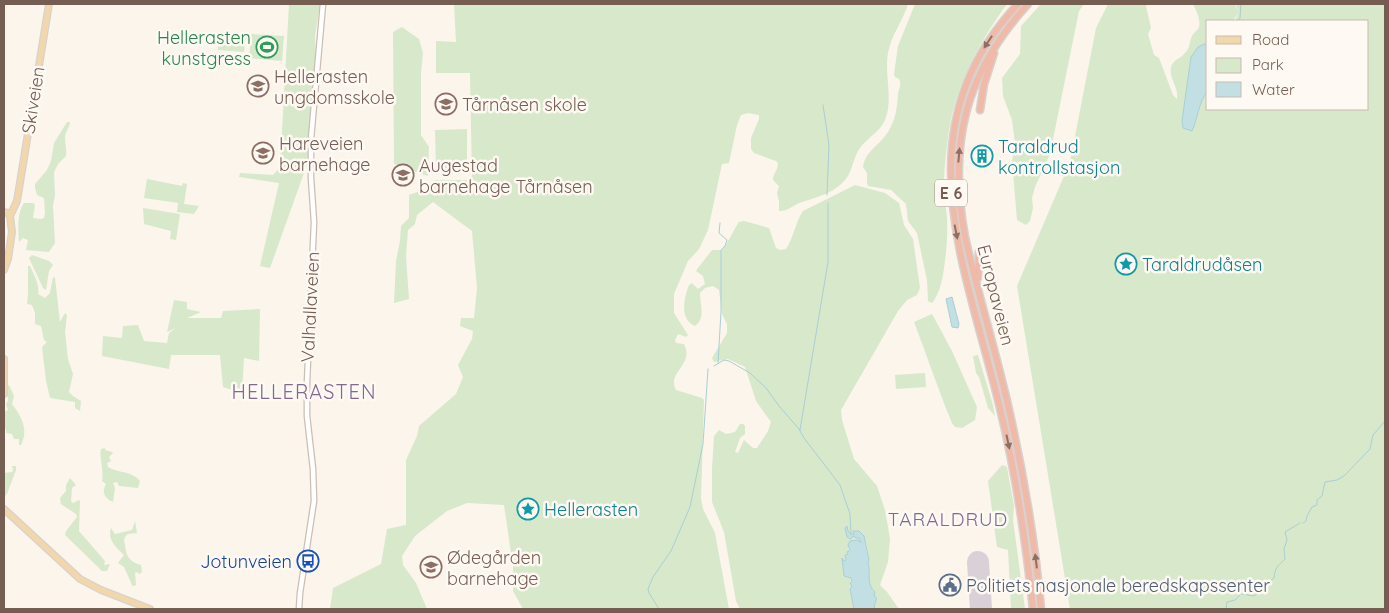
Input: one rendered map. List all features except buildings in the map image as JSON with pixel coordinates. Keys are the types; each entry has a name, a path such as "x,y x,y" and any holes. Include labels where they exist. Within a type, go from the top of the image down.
{"highway":[{"name":"Europaveien","path":"1018,4 990,38 966,86 953,137 950,186 960,251 1001,411 1012,462 1026,545 1033,609"},
{"name":"Europaveien","path":"1028,4 997,42 982,68 972,93 963,126 958,174 961,212 1022,469 1034,544 1041,609"},
{"name":"E 6","path":"980,110 984,84 997,42"},
{"name":"E 6","path":"978,289 979,250"}],"main road":[{"name":"Skiveien","path":"4,270 8,259 12,228 6,217 18,196 49,4"},
{"name":"Skiveien","path":"4,262 8,254"},
{"path":"4,359 4,394"},
{"path":"4,508 80,579 100,590 150,609"},
{"path":"4,514 15,519"}],"street":[{"name":"Valhallaveien","path":"299,609 314,501 313,469 307,416 307,383 314,222 311,174 312,140 323,4"}],"green space":[{"path":"289,4 320,4 315,36 316,54 309,159 270,268 260,266 279,183 239,177 240,173 273,175 280,167"},
{"path":"454,4 908,4 888,53 889,101 886,117 878,130 856,154 848,176 838,187 826,194 799,203 787,210 779,211 777,193 779,186 773,180 778,163 754,153 751,149 751,138 759,115 748,113 741,115 729,163 722,164 708,230 699,249 688,261 674,294 674,313 688,335 686,337 678,334 675,340 676,343 684,344 686,358 677,373 674,384 676,390 704,400 701,498 703,509 715,533 729,609 523,609 513,591 513,567 504,505 467,503 447,511 415,536 402,556 403,565 416,583 427,609 330,609 333,588 381,564 387,529 406,525 406,460 417,436 419,426 456,394 463,377 458,365 472,339 473,331 460,326 461,318 474,318 477,288 472,231 433,202 417,215 415,224 408,230 406,256 409,299 394,303 396,261 401,226 409,218 409,195 431,187 434,180 472,180 470,73 436,73 436,41 456,42"},
{"path":"915,4 1007,4 986,35 969,67 951,120 944,178 947,218 946,254 940,286 932,303 928,301 927,280 917,233 908,221 906,204 891,190 868,186 867,173 863,167 864,161 870,152 885,137 891,127 897,109 900,85 899,79 894,74 898,46"},
{"path":"1041,4 1084,4 1079,11 1050,154 1035,187 1030,221 1026,225 1017,220 1012,161 1015,143 1012,120 1003,96 1002,78 1020,54 1021,26"},
{"path":"1108,4 1148,4 1146,6 1151,28 1148,34 1154,55 1159,58 1173,95 1177,99 1177,91 1171,76 1171,68 1174,61 1187,50 1193,35 1199,27 1199,18 1193,4 1235,4 1238,12 1236,4 1385,4 1385,609 1070,609 1017,286 1070,162 1096,28"},
{"path":"402,27 419,39 423,53 421,73 421,135 429,147 428,176 394,164 393,32"},
{"path":"219,33 246,36 244,52 218,50"},
{"name":"Hellerasten kunstgress","path":"251,34 284,36 282,61 249,58"},
{"path":"67,122 70,122 65,136 66,156 58,164 54,172 55,243 49,252 26,250 28,240 23,238 19,242 20,211 24,203 33,203 35,205 33,218 44,218 44,198 37,195 35,184 47,170 51,161 54,143"},
{"path":"467,129 467,170 436,170 435,130"},
{"path":"147,179 182,186 183,183 187,184 184,204 199,206 194,214 177,212 178,203 144,198"},
{"path":"855,185 885,193 899,203 904,225 913,239 920,288 917,295 907,300 898,311 841,410 842,420 854,459 877,486 885,510 890,539 888,562 880,585 899,609 875,609 874,605 878,598 874,596 875,592 870,582 866,543 858,531 854,531 854,534 851,534 847,526 845,528 847,537 850,539 854,535 856,538 859,538 861,543 855,540 848,544 849,551 845,555 845,561 843,562 844,576 851,578 850,584 852,587 850,589 854,609 740,609 736,601 724,532 712,502 714,436 719,430 726,434 735,432 740,424 743,424 745,426 745,434 740,438 735,452 738,453 744,440 753,448 757,448 768,431 771,422 756,401 745,367 728,359 714,362 712,358 727,333 727,324 722,314 719,290 713,286 705,288 700,293 702,311 700,319 695,326 690,323 685,313 686,296 689,285 692,283 698,289 705,284 703,276 696,271 712,250 721,250 723,248 739,222 744,221 769,228 776,248 780,250 786,249 803,211"},
{"path":"143,208 180,214 176,240 170,239 171,231 144,224"},
{"path":"32,255 49,261 53,265 49,271 46,290 43,288 29,258"},
{"path":"28,266 30,266 36,280 38,294 45,298 50,293 53,277 55,278 60,322 65,313 67,315 65,332 68,359 73,374 69,392 81,401 80,411 75,408 75,402 50,398 42,347 47,342 44,340 41,326 35,324 35,313 32,305 27,304"},
{"path":"174,300 187,302 187,309 201,312 187,318 221,318 223,311 260,309 259,361 244,358 242,393 223,387 220,355 171,355 169,369 102,356 103,336 122,338 123,326 138,325 144,341 167,343 169,333 176,328 167,332"},
{"path":"932,314 952,351 977,407 975,420 962,428 955,427 952,423 914,322"},
{"path":"978,355 995,416 988,408 979,377 976,373 973,356"},
{"path":"925,373 926,387 896,389 895,375"},
{"path":"9,385 14,396 12,404 21,418 24,428 21,445 19,445 19,439 14,439 12,434 6,433 4,428 4,412 8,410 6,404 8,401 7,386"},
{"path":"105,448 105,450 113,453 109,457 111,461 107,463 108,467 133,475 140,481 138,488 119,486 117,482 113,483 115,488 113,502 105,495 106,484 102,481 101,449"},
{"path":"1002,465 1007,467 1014,506 1013,520 1025,609 1011,609 1008,550 997,547 988,481"},
{"path":"12,466 16,466 16,470 5,496 4,473 12,472"},
{"path":"70,478 76,485 72,488 71,501 73,503 80,501 79,531 105,561 104,565 110,564 107,571 102,571 65,535 77,517 76,514 61,504 60,498 66,491 66,485"},
{"path":"135,521 137,533 128,534 124,540 126,553 129,558 141,565 142,572 139,574 135,573 136,585 133,586 124,567 118,563 124,555 111,540 110,532 111,528 115,534 132,530"}],"water":[{"path":"1206,44 1206,94 1200,105 1192,131 1183,128 1182,121 1191,57 1198,47"},
{"path":"952,297 959,324 958,328 952,327 946,299"},
{"path":"847,526 851,534 854,534 853,531 859,531 864,536 869,560 870,583 875,592 874,596 877,598 874,606 875,609 854,609 850,589 852,587 850,583 852,582 851,578 844,576 842,558 844,561 846,560 845,555 850,550 848,545 850,541 858,540 861,543 859,538 854,536 850,539 847,537 845,528"}],"waterway":[{"path":"1239,20 1241,4"},
{"path":"823,105 829,145 827,195"},
{"path":"800,430 828,262 828,203"},
{"path":"718,363 721,312 721,250 727,240 719,233 720,223"},
{"path":"714,366 724,360 729,361 750,373 766,388 840,485 850,514 851,534"},
{"path":"659,609 648,589 653,577 671,551 690,507 703,444 708,369"},
{"path":"1303,523 1306,521 1312,507 1317,505 1317,500 1322,496 1325,482 1337,480 1344,476 1370,449 1373,435 1385,421"},
{"path":"1242,594 1254,596 1263,590 1264,581 1270,581 1274,578 1276,569 1285,559 1284,549 1287,540 1285,532 1300,523"},
{"path":"1226,609 1227,602 1235,600 1240,595"}],"runway":[{"path":"978,562 981,609"}],"place":[{"name":"Hellerasten kunstgress","path":"267,47"},
{"name":"Hellerasten ungdomsskole","path":"258,86"},
{"name":"Tårnåsen skole","path":"446,104"},
{"name":"Hareveien barnehage","path":"263,153"},
{"name":"Taraldrud kontrollstasjon","path":"982,156"},
{"name":"Augestad barnehage Tårnåsen","path":"403,175"},
{"name":"Taraldrudåsen","path":"1126,264"},
{"name":"Hellerasten","path":"528,509"},
{"name":"Jotunveien","path":"308,561"},
{"name":"Ødegården barnehage","path":"431,567"},
{"name":"Politiets nasjonale beredskapssenter","path":"950,585"}],"district":[{"name":"HELLERASTEN","path":"304,391"},
{"name":"TARALDRUD","path":"948,519"}]}
